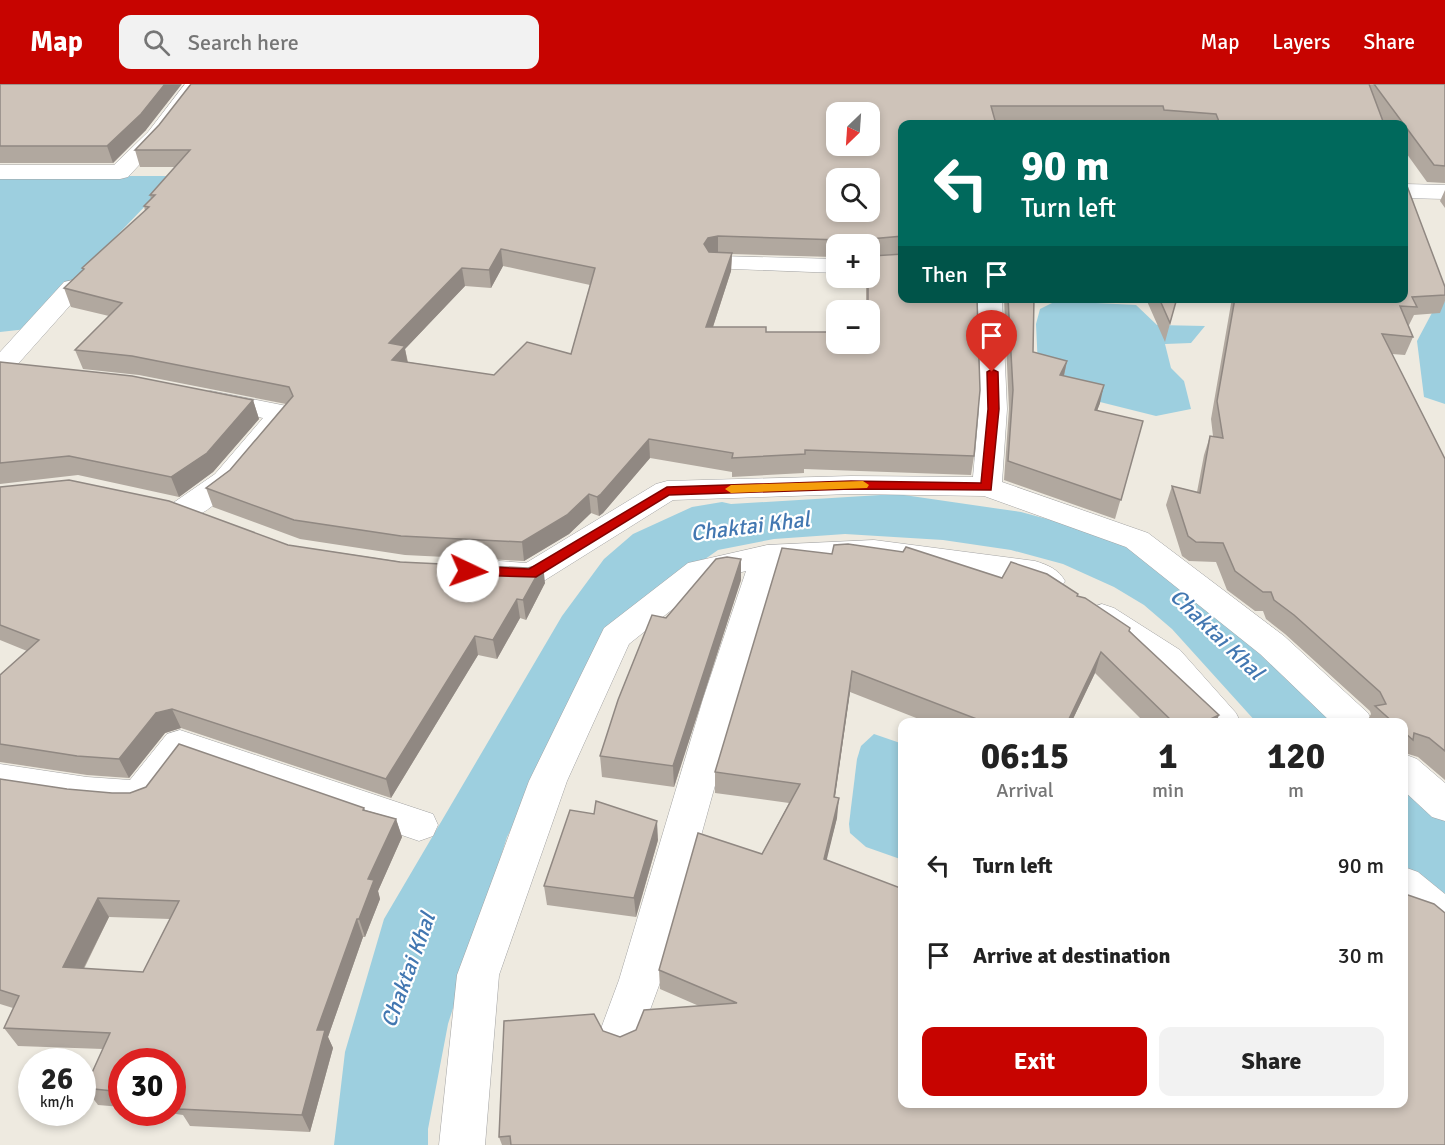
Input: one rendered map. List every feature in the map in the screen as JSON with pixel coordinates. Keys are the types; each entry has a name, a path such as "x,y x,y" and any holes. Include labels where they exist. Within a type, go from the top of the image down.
{"street":[{"path":"0,172 120,172 155,136 195,84"},
{"path":"1408,191 1445,192"},
{"path":"718,263 826,266"},
{"path":"0,369 73,287"},
{"path":"987,487 993,409 988,303"},
{"path":"0,369 35,374"},
{"path":"183,394 282,413 225,481 184,510"},
{"path":"474,571 531,574 667,491 851,485 987,487 1137,540 1272,645 1350,718"},
{"path":"152,503 184,510 217,522"},
{"path":"462,1145 478,975 548,781 616,637 699,571 767,556 874,551 1035,572 1168,659 1219,718"},
{"path":"621,1034 640,980 721,699 767,556"},
{"path":"0,779 87,792 139,796 180,744 419,825"},
{"path":"1408,773 1445,806"},
{"path":"1408,887 1445,918"}],"water":[{"path":"0,176 174,176 27,329 0,332"},
{"path":"1445,301 1445,404 1424,397 1417,341 1434,309"},
{"path":"1052,303 1136,305 1157,325 1205,326 1191,343 1165,344 1171,368 1184,381 1191,409 1156,416 1092,400 1038,367 1036,324 1040,309"},
{"name":"Chaktai Khal","path":"897,494 1021,512 1088,530 1152,559 1338,718 1252,718 1172,629 1144,605 1114,587 1063,564 1011,550 943,540 845,534 774,539 718,550 641,604 568,719 507,837 448,1024 428,1129 428,1145 334,1145 345,1052 384,919 562,616 604,559 633,534 692,507 722,502 731,504"},
{"path":"874,734 898,742 898,858 866,847 850,833 849,824 857,759 861,746"},
{"path":"1408,780 1445,812 1445,905 1408,873"}],"building":[{"path":"0,84 165,84 141,114 107,146 0,146"},
{"path":"191,84 1369,84 1382,120 1218,120 1216,114 1164,110 1163,106 991,106 995,120 898,120 898,236 880,238 880,234 826,234 826,240 718,236 708,238 704,244 709,252 732,253 706,327 766,327 766,332 826,332 826,354 880,354 880,300 868,300 868,288 880,288 880,255 898,254 898,303 977,303 980,390 974,456 805,450 805,454 732,458 733,453 649,439 601,494 597,497 589,494 567,515 522,542 401,536 294,520 206,488 230,470 293,396 289,387 132,356 75,350 122,303 64,288 84,269 82,268 149,207 144,206 155,195 150,195 190,150 135,150 159,125","holes":["501,249 595,268 571,354 527,342 494,375 392,360 405,346 389,343 462,268 489,270"]},
{"path":"1374,84 1445,84 1445,166 1434,165 1408,130 1408,120 1401,120"},
{"path":"1408,189 1445,287 1445,295 1412,297 1417,307 1400,306 1413,337 1382,334 1445,459 1445,751 1429,738 1414,733 1413,740 1408,736 1408,718 1388,718 1375,706 1386,704 1380,692 1274,600 1271,592 1263,592 1235,571 1223,543 1196,542 1188,536 1172,486 1200,493 1210,436 1223,438 1217,401 1234,303 1408,303"},
{"path":"1008,303 1034,303 1033,352 1067,361 1060,375 1104,385 1095,410 1143,421 1121,500 1008,461 1013,390"},
{"path":"1161,303 1176,303 1170,323"},
{"path":"0,362 132,376 253,400 207,453 171,477 69,456 0,463"},
{"path":"69,480 169,501 288,545 400,562 528,568 543,564 523,600 517,599 493,640 475,636 386,779 172,709 156,713 119,759 77,756 0,744 0,675 39,640 0,625 0,487"},
{"path":"848,544 903,552 906,547 1002,578 1011,562 1047,574 1078,594 1077,596 1085,598 1130,628 1129,631 1219,715 1213,718 1169,718 1101,652 1069,718 974,718 852,671 834,797 839,798 824,859 898,887 898,1108 1408,1108 1408,895 1434,904 1445,913 1445,1145 511,1145 510,1136 499,1137 504,1021 594,1014 603,1031 620,1037 636,1030 644,1010 737,1003 659,970 698,833 762,854 800,784 715,772 782,548 832,554 834,545"},
{"path":"727,557 741,559 673,766 600,756 618,700 652,615 666,618 716,559"},
{"path":"179,744 364,808 363,810 396,819 368,879 374,880 359,919 357,919 317,1030 325,1030 302,1115 186,1109 186,1048 108,1048 108,1090 96,1089 96,1064 110,1033 4,1028 19,996 0,990 0,779 67,789 130,793 146,787","holes":["98,898 179,901 143,972 63,967"]},
{"path":"596,801 657,821 634,898 544,886 570,810 594,814"}],"slow traffic":[{"path":"731,489 863,485"}],"route":[{"path":"468,571 531,574 667,491 851,485 987,487 993,409 992,372"}]}
